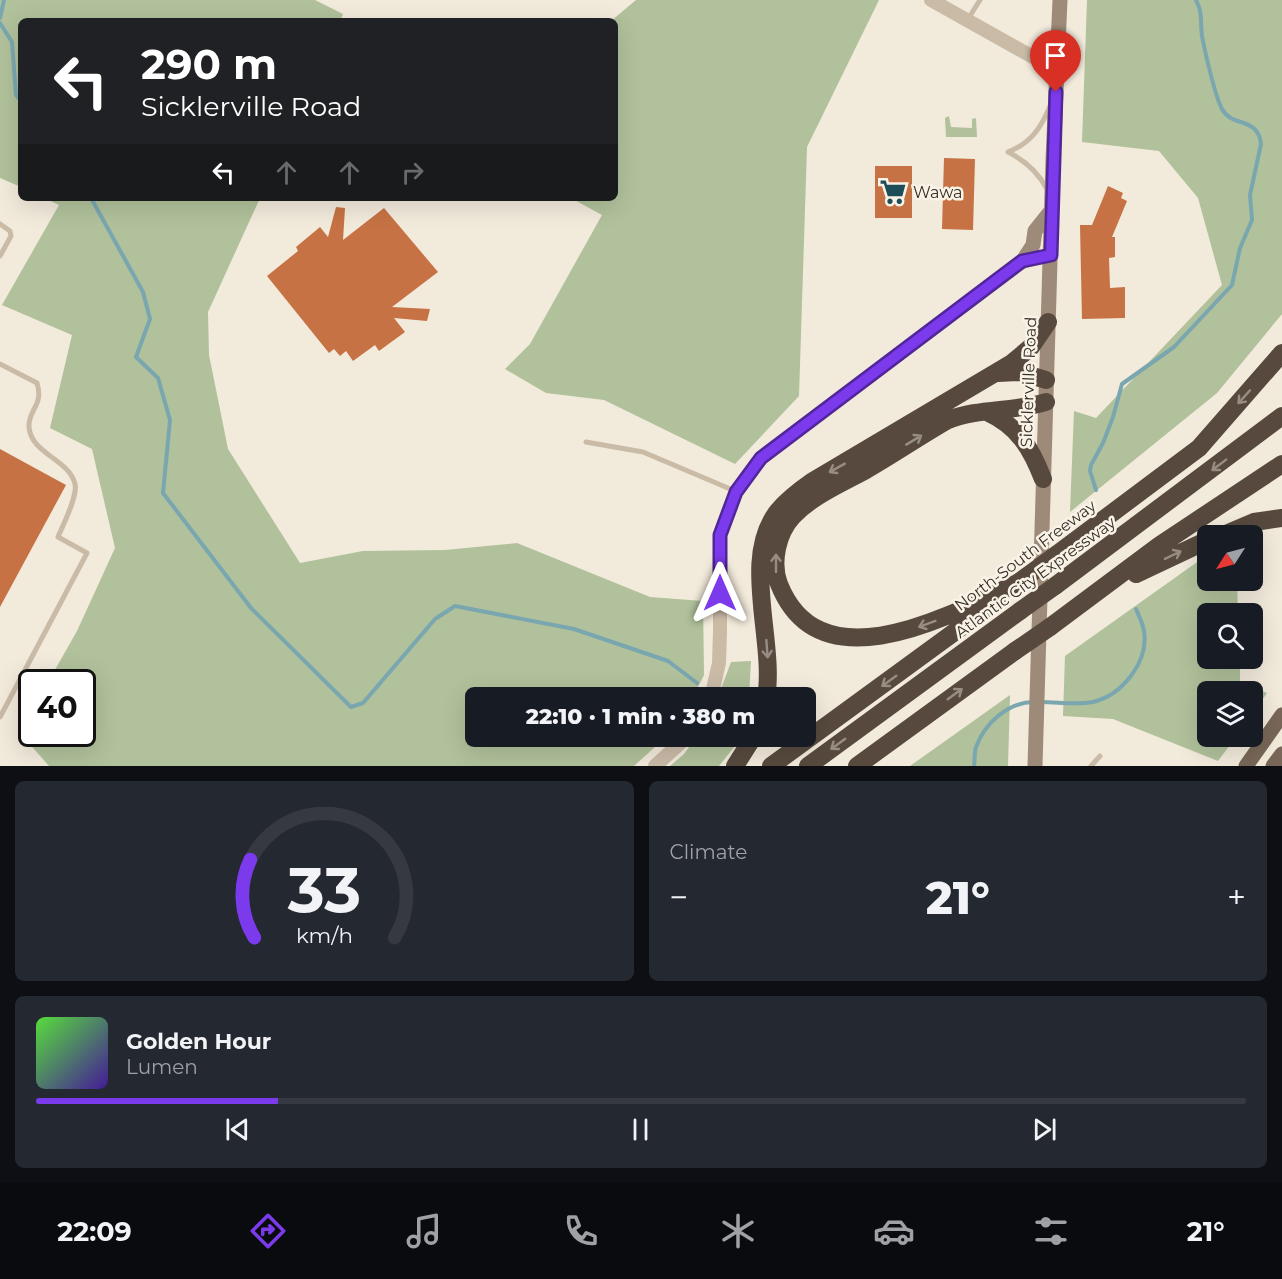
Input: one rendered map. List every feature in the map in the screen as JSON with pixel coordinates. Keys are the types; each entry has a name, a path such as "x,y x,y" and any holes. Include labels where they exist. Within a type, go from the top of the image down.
{"highway":[{"path":"767,687 761,553 766,533 776,513 787,500 813,481 1023,356 1048,322"},
{"name":"North-South Freeway","path":"771,766 941,644 1019,582 1199,448 1278,356"},
{"path":"996,374 1020,372 1046,380"},
{"path":"1019,582 938,620 910,630 863,638 839,636 817,629 798,616 784,597 776,576 775,556 785,526 806,504 948,420 960,415 1014,410 1046,402"},
{"path":"985,412 1008,423 1023,438 1034,455 1043,479"},
{"name":"Atlantic City Expressway","path":"808,766 1055,586 1282,416"},
{"path":"857,766 1160,545 1282,449"},
{"path":"1160,545 1282,464"},
{"path":"1247,525 1282,518"},
{"path":"1050,627 1152,565 1197,545"},
{"path":"735,766 747,747"}],"main road":[{"name":"Sicklerville Road","path":"1035,766 1060,0"},
{"path":"1022,261 1033,245 1035,231 1052,205"},
{"path":"1246,766 1282,715"},
{"path":"1273,766 1282,754"}],"street":[{"path":"931,0 1056,70"},
{"path":"713,687 720,633 720,535 736,492 761,458 1022,261 1051,255"},
{"path":"655,766 676,747"}],"lane":[{"path":"968,19 980,0"},
{"path":"1052,205 1042,179 1029,165 1008,152 1032,138 1042,125 1056,92"},
{"path":"0,224 10,231 11,236 0,256"},
{"path":"0,364 37,383 40,392 38,405 30,418 29,428 32,438 42,450 69,472 75,484 75,493 58,537 87,553 0,717"},
{"path":"586,442 643,452 736,492"},
{"path":"1091,766 1100,756"}],"green space":[{"path":"0,0 315,0 343,14 341,18 18,18 18,186 0,178"},
{"path":"636,0 879,0 807,147 799,396 735,464 604,400 546,393 505,369 530,344 602,215 576,201 618,201 618,18 615,18"},
{"path":"1087,0 1282,0 1282,314 1217,393 1070,512 1074,411 1096,418 1222,285 1198,198 1159,151 1082,142"},
{"path":"949,116 951,127 972,128 972,119 976,118 977,137 946,137 945,118"},
{"path":"50,201 259,201 208,312 209,355 228,449 300,563 363,551 445,550 517,543 650,597 703,601 704,675 698,687 465,687 465,747 655,747 634,766 49,766 32,747 96,747 96,669 55,669 77,631 115,548 92,449 50,428 72,335 2,305 59,205"},
{"path":"1197,562 1197,591 1237,591 1238,603 1197,603 1197,669 1240,669 1240,681 1197,681 1197,747 1228,747 1218,761 1113,719 1063,716 1065,656"},
{"path":"751,661 750,687 722,687 731,662"},
{"path":"1010,695 1008,766 910,766"},
{"path":"689,747 734,747 719,766 670,766"}],"building":[{"name":"Wawa","path":"944,158 975,159 973,230 942,229"},
{"name":"Wawa","path":"875,166 912,166 912,218 875,218"},
{"path":"1108,186 1123,193 1121,198 1127,201 1112,237 1115,237 1115,257 1109,258 1110,288 1125,287 1125,318 1082,319 1080,225 1092,225"},
{"path":"336,207 345,208 343,240 384,208 438,272 392,307 430,309 427,321 394,318 405,332 379,351 375,345 353,361 346,351 340,356 334,349 329,353 267,276 298,251 296,247 320,227 328,237"},
{"path":"0,449 66,485 0,607"}],"waterway":[{"path":"0,18 4,0"},
{"path":"1096,490 1090,471 1091,465 1113,417 1122,384 1174,347 1232,285 1240,248 1252,220 1250,195 1261,144 1259,135 1255,129 1232,119 1222,109 1208,63 1196,0"},
{"path":"0,23 12,42 18,97"},
{"path":"93,201 143,292 150,319 136,357 158,378 170,420 163,493 251,608 351,707 363,703 435,619 455,606 574,629 668,661 697,683"},
{"path":"1041,702 1093,702 1104,698 1123,685 1138,665 1144,643 1143,628 1136,609"},
{"path":"974,766 976,747 991,722 1015,706 1034,702"}],"place":[{"name":"Wawa","path":"893,192"}],"route":[{"path":"720,593 720,535 736,492 761,458 808,420 1022,261 1051,255 1056,92"}]}
